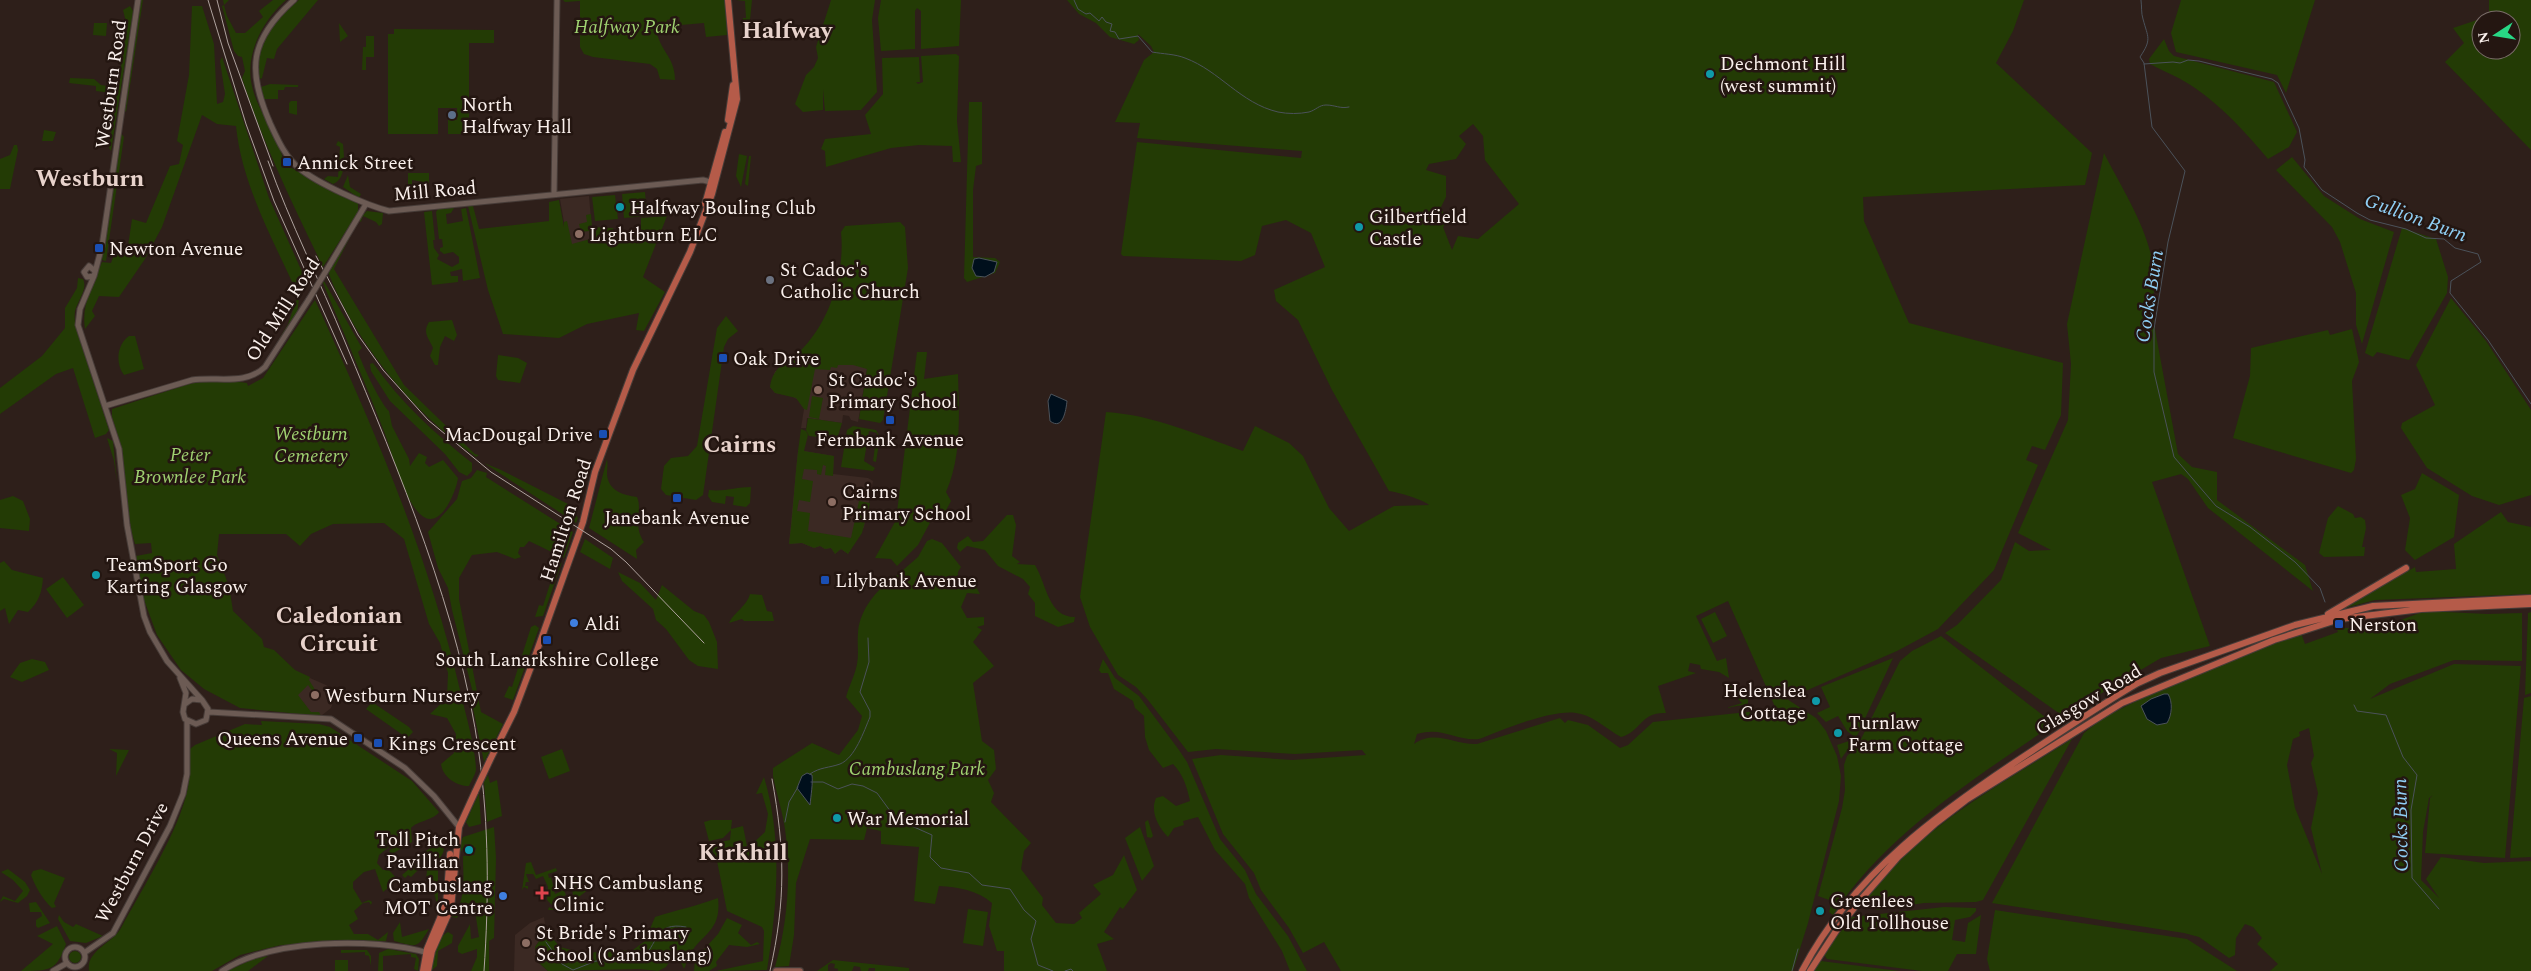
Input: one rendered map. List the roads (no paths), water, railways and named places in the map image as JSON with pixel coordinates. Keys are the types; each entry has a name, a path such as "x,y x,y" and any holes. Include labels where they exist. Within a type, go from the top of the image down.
{"main road":[{"name":"Hamilton Road","path":"428,953 451,908 458,827 514,712 583,522 595,472 633,370 690,252 726,146 737,98 728,0"},
{"path":"2323,617 2406,568"},
{"name":"Glasgow Road","path":"1802,971 1836,917 1859,888 1920,829 1966,794 2138,683 2160,673 2323,617 2373,606 2531,598"},
{"name":"Glasgow Road","path":"1810,971 1838,928 1863,897 1898,857 1936,823 1990,784 2122,703 2274,640 2332,621 2421,609 2531,604"},
{"path":"423,971 428,953"},
{"path":"428,953 428,971"},
{"path":"776,971 800,971"}],"street":[{"name":"Westburn Road","path":"138,0 99,262 92,273 90,284 80,309 78,324 118,449 127,525 144,616 158,646 179,675 202,700 209,712"},
{"name":"Mill Road","path":"294,0 275,18 264,34 256,55 256,83 261,102 289,158 299,169 366,204 388,211 703,180 712,183"},
{"path":"554,194 557,0"},
{"name":"Old Mill Road","path":"105,406 192,380 205,378 237,380 257,375 265,367 366,204"},
{"name":"Westburn Road","path":"179,675 186,693 186,704 183,712 187,721"},
{"path":"186,704 192,699 202,700"},
{"path":"187,721 199,724 206,720 209,712 331,718 405,768 434,796 458,827"},
{"name":"Westburn Drive","path":"84,953 113,933 170,826 185,787 188,742 187,721"},
{"name":"Westburn Drive","path":"188,742 199,724"},
{"path":"222,971 238,961 290,947 322,945 390,946 428,953"},
{"path":"76,948 84,953 85,958 81,965 72,966 67,962 66,957 70,949 76,948"},
{"path":"53,971 67,962"}],"water":[{"path":"979,258 997,262 994,272 985,277 976,276 972,268 974,259"},
{"path":"1051,394 1067,401 1063,418 1058,423 1050,421 1048,401"},
{"path":"2168,694 2170,697 2171,712 2167,723 2157,725 2147,719 2141,706 2151,699"},
{"path":"807,773 812,775 810,805 797,788 802,776"}],"waterway":[{"path":"1074,0 1078,9 1086,14 1090,13 1099,21 1102,17 1106,22 1112,24 1110,31 1115,32 1119,39 1138,36 1152,52 1181,57 1197,64 1252,102 1265,108 1294,114 1309,112 1324,105 1349,107"},
{"name":"Cocks Burn","path":"2141,0 2142,17 2148,42 2140,57 2144,63 2152,127 2185,171 2168,242 2154,329 2154,372 2174,457 2216,506 2250,527 2295,562 2320,588 2325,602"},
{"name":"Gullion Burn","path":"2144,64 2180,63 2188,60 2199,61 2272,79 2278,83 2299,128 2305,160 2304,167 2322,190 2370,220 2406,229 2426,238 2444,239 2455,248 2478,254 2481,262 2451,281 2450,293 2488,340 2531,404"},
{"path":"810,774 845,761 855,750 865,729 870,717 870,711 860,692 869,662 868,638"},
{"name":"Cocks Burn","path":"2354,705 2357,711 2386,715 2403,757 2417,775 2411,810 2412,878 2439,909"},
{"path":"811,782 823,782 838,789 852,784 863,786 877,793 896,819 932,835 930,857 941,868 969,873 982,885 1010,889 1024,910 1036,921 1031,939 1038,965 1053,971"},
{"path":"785,822 789,802 798,787"},
{"path":"546,942 562,964 573,970 596,961 640,961 662,931 668,927 686,927"},
{"path":"1792,971 1798,949"},
{"path":"1065,971 1071,969 1073,971"}],"railway":[{"path":"208,0 246,124 274,201 347,364"},
{"path":"217,0 228,43 273,166"},
{"path":"268,161 345,342 406,493 425,544 458,649 470,701 479,754 485,808 487,916 484,971"},
{"path":"316,256 358,335 383,370 428,420 491,472 611,549 626,562 704,643"},
{"path":"770,971 779,921 782,875 779,829 772,779"}],"place":[{"name":"Dechmont Hill (west summit)","path":"1710,74"},
{"name":"North Halfway Hall","path":"452,115"},
{"name":"Annick Street","path":"287,162"},
{"name":"Halfway Bouling Club","path":"620,207"},
{"name":"Gilbertfield Castle","path":"1359,227"},
{"name":"Lightburn ELC","path":"579,234"},
{"name":"Newton Avenue","path":"99,248"},
{"name":"St Cadoc's Catholic Church","path":"770,280"},
{"name":"Oak Drive","path":"723,358"},
{"name":"St Cadoc's Primary School","path":"818,390"},
{"name":"Fernbank Avenue","path":"890,420"},
{"name":"MacDougal Drive","path":"603,434"},
{"name":"Janebank Avenue","path":"677,498"},
{"name":"Cairns Primary School","path":"832,502"},
{"name":"TeamSport Go Karting Glasgow","path":"96,575"},
{"name":"Lilybank Avenue","path":"825,580"},
{"name":"Aldi","path":"574,623"},
{"name":"Nerston","path":"2339,624"},
{"name":"South Lanarkshire College","path":"547,640"},
{"name":"Westburn Nursery","path":"315,695"},
{"name":"Helenslea Cottage","path":"1816,701"},
{"name":"Turnlaw Farm Cottage","path":"1838,733"},
{"name":"Queens Avenue","path":"358,738"},
{"name":"Kings Crescent","path":"378,743"},
{"name":"War Memorial","path":"837,818"},
{"name":"Toll Pitch Pavillian","path":"469,850"},
{"name":"NHS Cambuslang Clinic","path":"542,893"},
{"name":"Cambuslang MOT Centre","path":"503,896"},
{"name":"Greenlees Old Tollhouse","path":"1820,911"},
{"name":"St Bride's Primary School (Cambuslang)","path":"526,943"}],"district":[{"name":"Halfway","path":"787,30"},
{"name":"Westburn","path":"90,178"},
{"name":"Cairns","path":"740,444"},
{"name":"Caledonian Circuit","path":"339,629"},
{"name":"Kirkhill","path":"743,852"}],"park label":[{"name":"Halfway Park","path":"627,26"},
{"name":"Westburn Cemetery","path":"311,444"},
{"name":"Peter Brownlee Park","path":"190,465"},
{"name":"Cambuslang Park","path":"917,768"}]}
